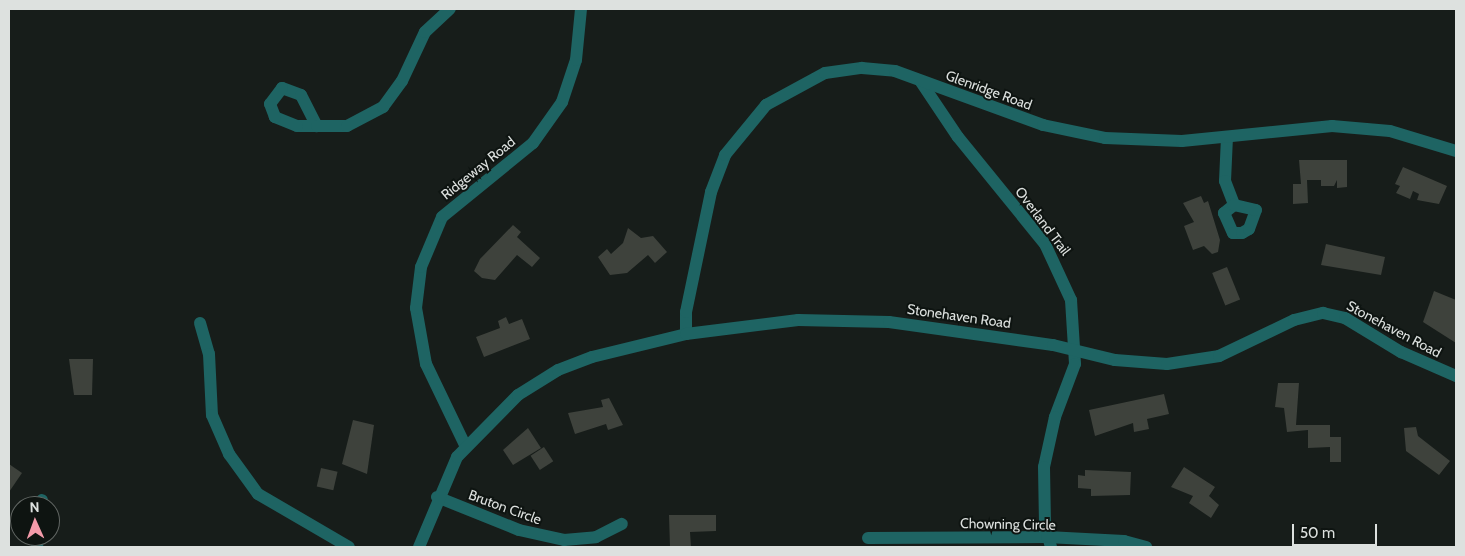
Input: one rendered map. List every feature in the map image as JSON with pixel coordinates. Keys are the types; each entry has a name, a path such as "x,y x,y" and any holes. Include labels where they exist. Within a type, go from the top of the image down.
{"street":[{"path":"317,126 347,126 383,107 402,81 425,32 450,9"},
{"name":"Ridgeway Road","path":"465,445 426,364 416,308 423,259 442,217 533,143 562,102 576,60 581,9"},
{"name":"Glenridge Road","path":"686,334 686,312 717,173 750,119 786,91 825,73 884,70 1072,133 1145,141 1227,137 1289,129 1362,127 1422,139 1456,152"},
{"name":"Overland Trail","path":"921,82 958,137 1056,261 1071,300 1075,364 1055,417 1044,467 1049,542"},
{"path":"1227,137 1225,181 1234,205"},
{"name":"Stonehaven Road","path":"465,445 518,395 558,370 626,347 686,334 798,320 881,321 984,333 1148,364 1194,361 1240,348 1308,315 1323,313 1345,318 1401,352 1456,376"},
{"path":"200,322 209,354 212,415 229,454 258,494 349,547"},
{"path":"418,547 437,497 465,445"},
{"name":"Bruton Circle","path":"437,497 519,530 564,540 596,537 622,524"},
{"name":"Chowning Circle","path":"868,538 1049,542 1124,541 1146,547"}],"building":[{"path":"1299,160 1347,160 1347,187 1337,188 1337,180 1334,186 1321,186 1321,180 1307,180 1308,203 1293,204 1293,184 1301,184"},
{"path":"1403,167 1447,186 1439,204 1417,200 1419,194 1413,191 1410,199 1396,193 1400,186 1395,184"},
{"path":"1201,196 1204,203 1208,201 1220,240 1218,252 1212,254 1204,246 1193,250 1184,226 1194,222 1183,203"},
{"path":"513,225 521,232 517,237 540,258 532,267 517,255 495,280 482,278 474,271 480,259"},
{"path":"628,228 641,238 653,236 667,252 655,263 648,255 627,273 610,275 598,257 607,249 611,254 623,243"},
{"path":"1326,244 1385,257 1381,275 1321,265"},
{"path":"1227,267 1240,299 1225,305 1212,273"},
{"path":"1434,291 1456,300 1456,343 1423,322"},
{"path":"506,317 509,324 522,319 530,339 484,357 476,337 500,328 498,321"},
{"path":"69,359 93,359 92,395 74,395"},
{"path":"1278,383 1299,383 1296,425 1330,425 1330,437 1341,437 1341,462 1330,462 1330,447 1308,448 1308,430 1287,432 1284,408 1275,407"},
{"path":"1164,394 1169,414 1147,419 1149,429 1134,432 1133,423 1095,436 1089,410"},
{"path":"609,398 623,425 608,430 606,424 575,434 568,413 603,407 601,400"},
{"path":"353,420 374,425 367,474 342,464"},
{"path":"1416,427 1418,436 1450,461 1439,475 1406,451 1404,428"},
{"path":"528,428 541,448 513,465 503,450"},
{"path":"544,447 553,461 540,470 531,456"},
{"path":"9,464 22,473 9,492"},
{"path":"1184,467 1215,487 1209,496 1219,505 1211,518 1189,503 1193,496 1171,487"},
{"path":"321,468 338,472 333,490 317,487"},
{"path":"1085,470 1131,472 1130,495 1091,496 1091,489 1078,488 1078,475 1085,476"},
{"path":"669,515 716,515 716,531 690,532 691,547 670,547"}]}
